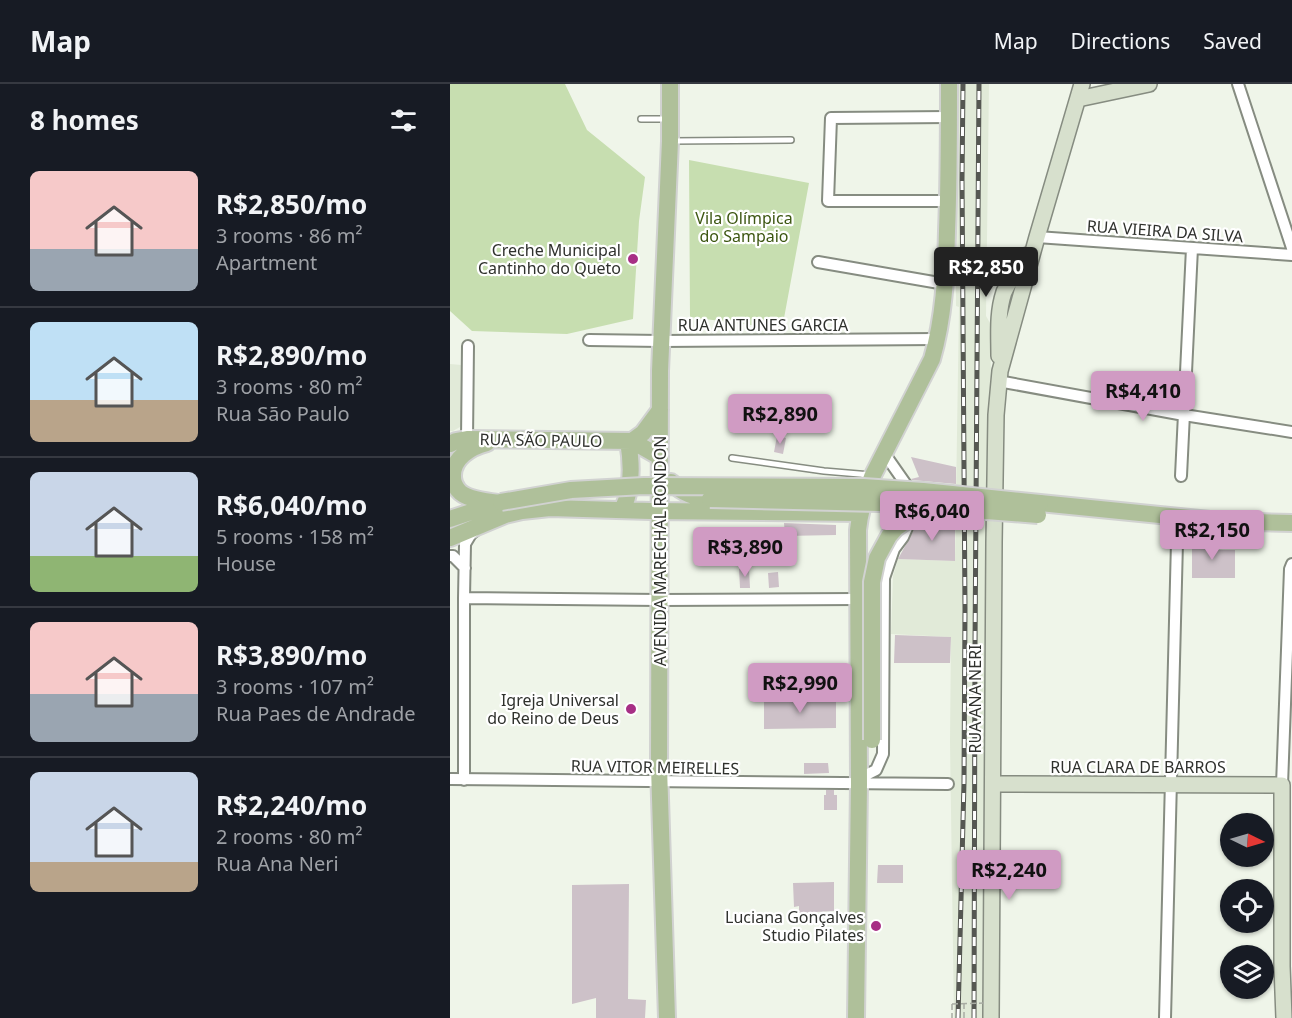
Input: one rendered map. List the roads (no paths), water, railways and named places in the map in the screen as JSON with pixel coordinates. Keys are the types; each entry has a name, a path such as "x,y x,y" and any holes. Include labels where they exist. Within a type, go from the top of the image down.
{"main road":[{"name":"AVENIDA MARECHAL RONDON","path":"667,1018 660,782 659,511 660,371 670,141 670,84"},
{"path":"856,1018 862,780 858,530 864,495 932,359 938,339 945,284 949,84"},
{"path":"1080,91 1149,84"},
{"name":"RUA ANA NERI","path":"992,1018 998,322 1004,294 1036,239 1080,91"},
{"path":"622,510 629,494 630,441 643,433 660,410"},
{"path":"499,503 464,495 457,489 453,480 453,469 466,451 501,439"},
{"name":"RUA SÃO PAULO","path":"456,441 501,439 630,441 660,461"},
{"path":"660,461 665,475 679,489 695,497 1039,509"},
{"path":"450,519 499,503 571,490 644,486 831,486 890,488 1080,514 1115,511 1220,521 1292,523"},
{"path":"862,780 872,740 872,582 877,558 882,546 896,528 918,514 935,507"},
{"path":"450,538 505,515 533,509 860,513"},
{"name":"RUA CLARA DE BARROS","path":"993,784 1282,785"},
{"path":"1282,785 1284,1018"}],"street":[{"path":"1238,84 1292,248"},
{"path":"948,201 828,201 831,118 949,117"},
{"name":"RUA VIEIRA DA SILVA","path":"1036,239 1292,255"},
{"path":"1181,476 1192,248"},
{"path":"819,262 945,284"},
{"name":"RUA ANTUNES GARCIA","path":"589,340 938,339"},
{"path":"456,441 468,346"},
{"path":"999,376 1184,415 1292,432"},
{"path":"862,780 876,770 883,753 884,578 894,549 903,537 915,511 913,494 884,453"},
{"path":"464,780 465,544 471,534 482,524"},
{"path":"1165,1018 1177,542"},
{"path":"450,556 453,556 465,568"},
{"path":"1282,785 1292,564"},
{"path":"464,598 858,599"},
{"name":"RUA VITOR MEIRELLES","path":"450,779 660,782 862,780 948,784"}],"lane":[{"path":"642,119 670,119"},
{"path":"670,141 791,140"},
{"path":"732,458 824,471 873,475"}],"railway":[{"path":"958,1018 964,782 965,609 963,84"},
{"path":"974,1018 979,84"}],"place":[{"name":"Creche Municipal Cantinho do Queto","path":"633,259"},
{"name":"Igreja Universal do Reino de Deus","path":"631,709"},
{"name":"Luciana Gonçalves Studio Pilates","path":"876,926"}],"park label":[{"name":"Vila Olímpica do Sampaio","path":"744,227"}]}
